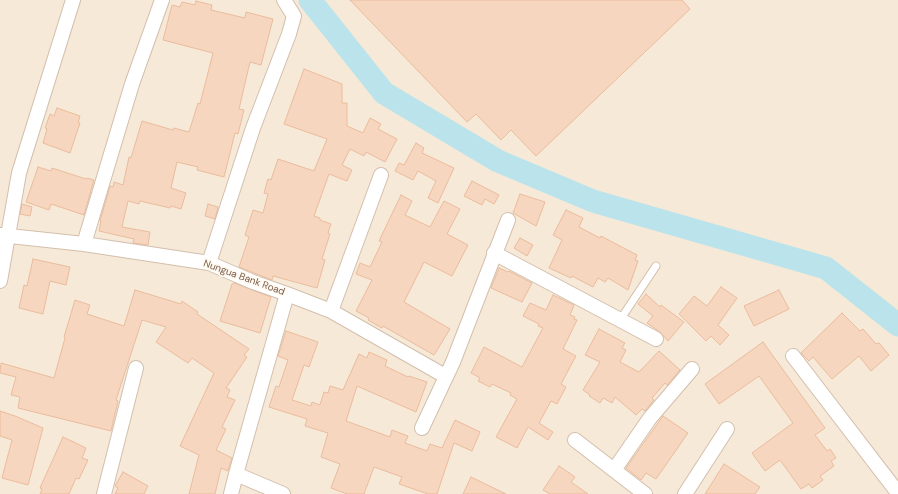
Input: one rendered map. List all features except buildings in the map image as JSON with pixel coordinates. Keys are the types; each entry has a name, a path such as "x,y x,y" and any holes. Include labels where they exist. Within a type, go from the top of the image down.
{"street":[{"path":"0,281 4,236 19,173 73,0"},
{"path":"84,244 132,84 162,0"},
{"path":"209,263 253,128 289,34 294,16 284,0"},
{"path":"331,311 381,175"},
{"path":"422,428 445,376 453,362 508,220"},
{"name":"Nungua Bank Road","path":"4,236 84,244 209,263 253,282 331,311 445,376"},
{"path":"494,254 656,338"},
{"path":"231,494 287,294"},
{"path":"793,356 898,493"},
{"path":"104,494 136,368"},
{"path":"614,470 650,418 692,369"},
{"path":"685,494 727,429"},
{"path":"575,440 645,494"},
{"path":"236,474 283,494"}],"lane":[{"path":"620,320 656,266"}],"shaded area":[{"path":"0,0 898,0 898,494 0,494"}],"waterway":[{"path":"310,0 384,93 498,161 593,201 826,268 898,325"}]}
